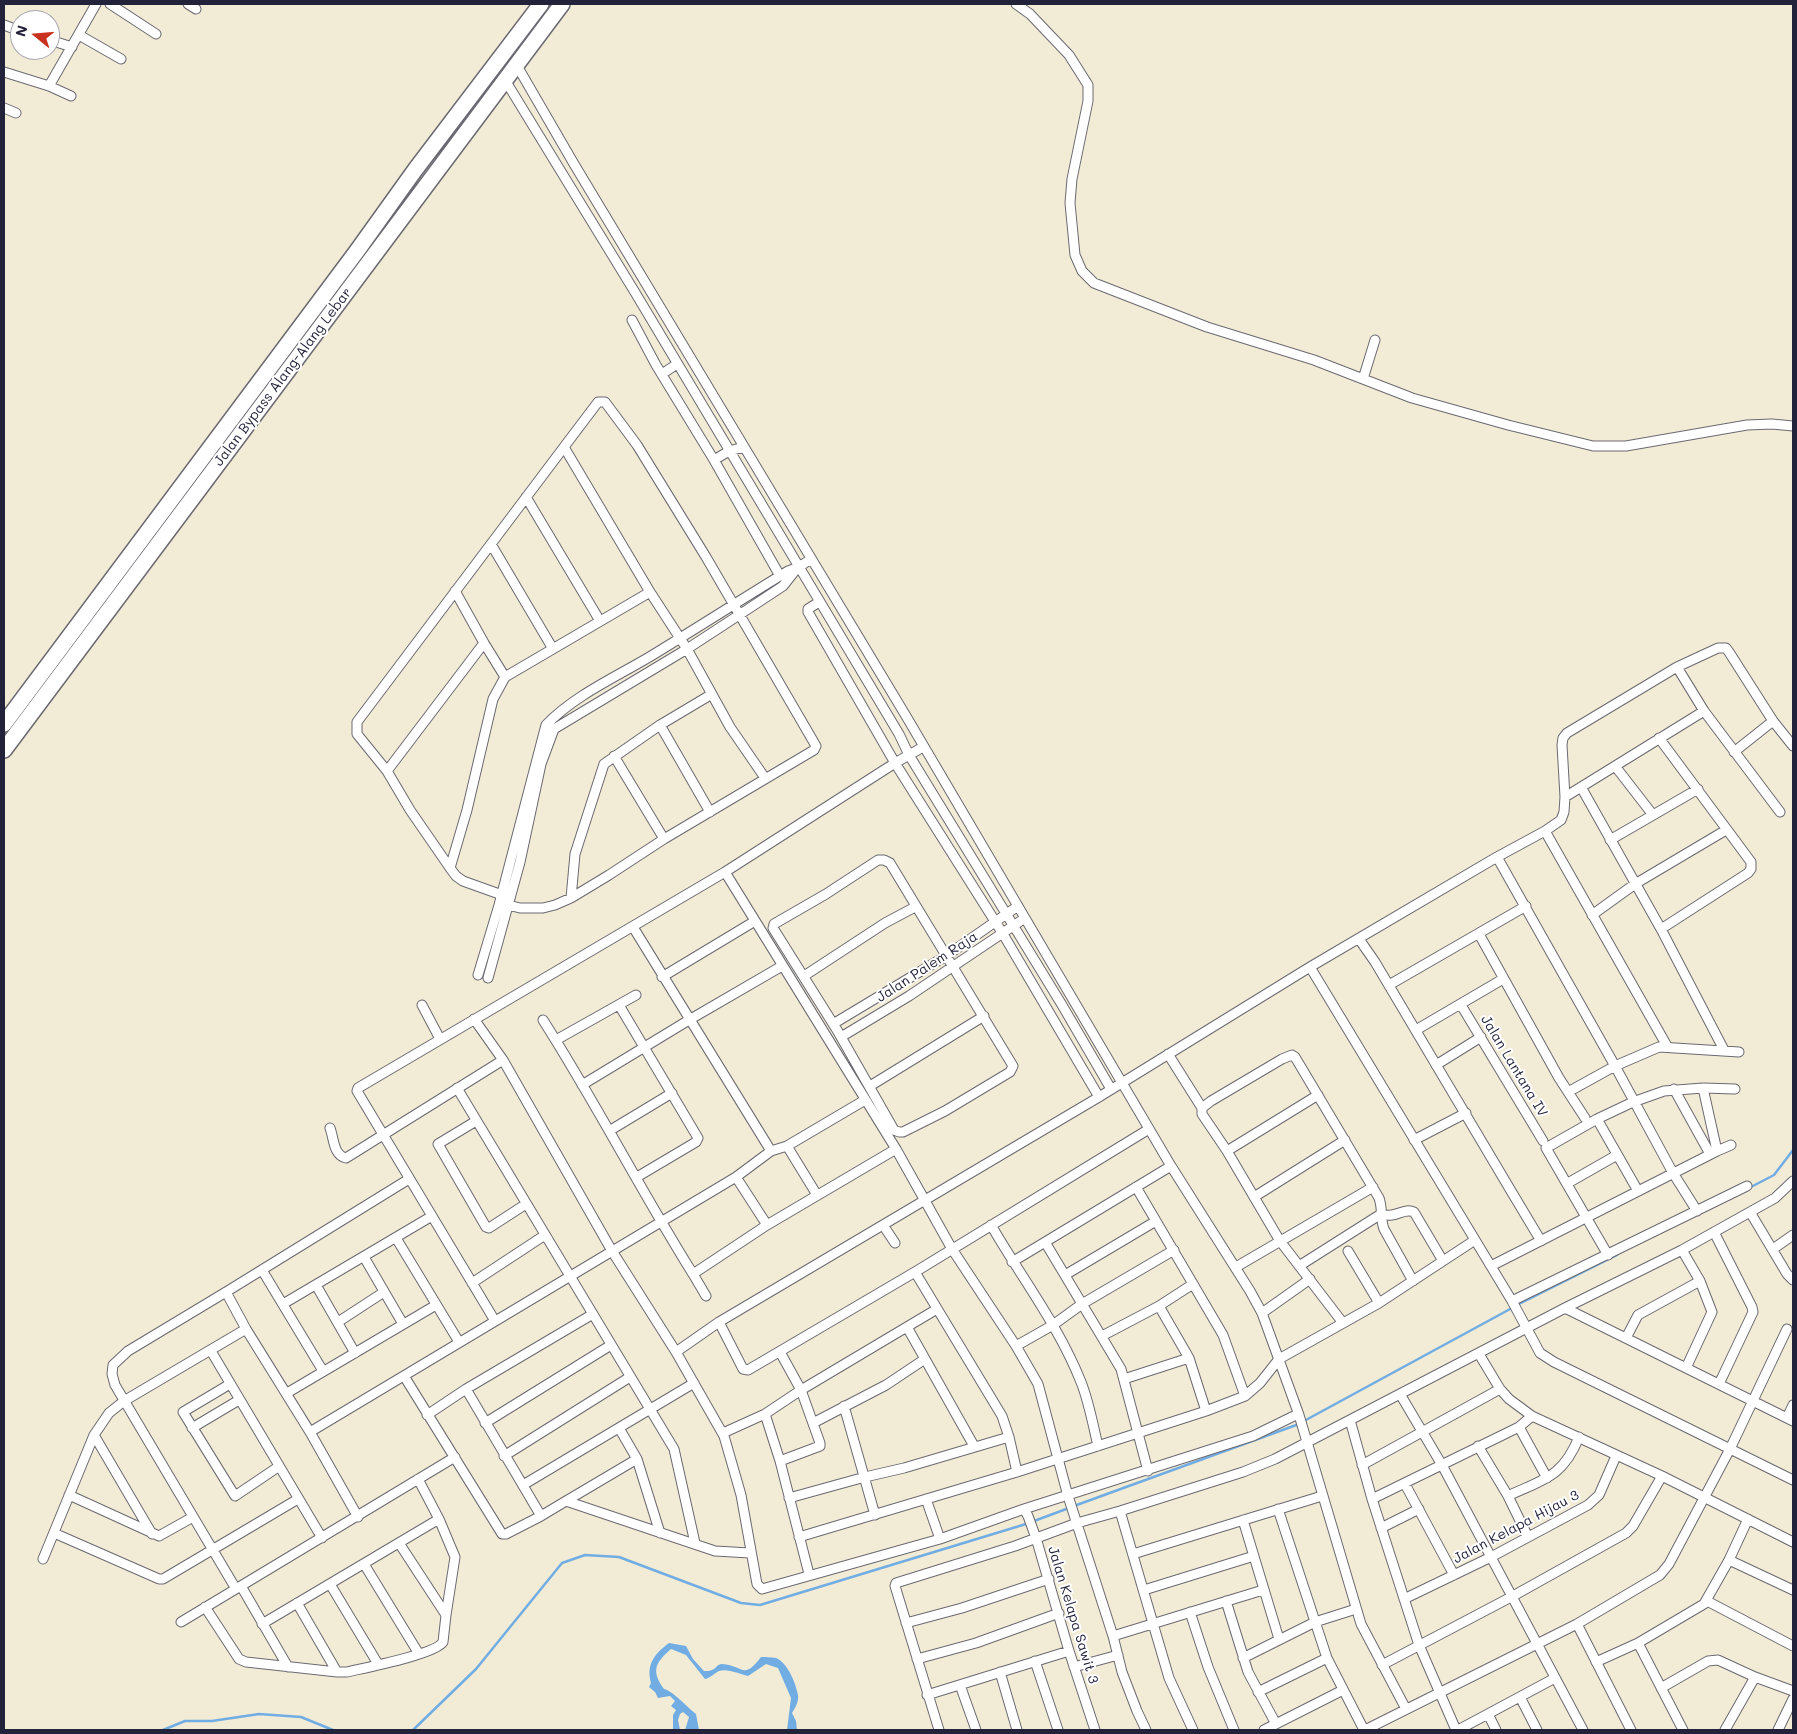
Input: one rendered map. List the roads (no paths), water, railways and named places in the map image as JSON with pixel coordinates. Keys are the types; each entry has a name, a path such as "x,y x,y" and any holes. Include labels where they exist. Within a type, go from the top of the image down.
{"highway":[{"name":"Jalan Bypass Alang-Alang Lebar","path":"4,724 357,251 415,170 541,4"},
{"name":"Jalan Bypass Alang-Alang Lebar","path":"4,750 562,4"},
{"path":"116,574 128,584"}],"street":[{"path":"49,86 80,35 93,4"},
{"path":"110,4 156,34"},
{"path":"188,4 196,9"},
{"path":"1016,4 1030,14 1069,55 1088,86 1085,119 1072,179 1070,203 1075,254 1082,271 1094,282 1208,327 1314,360 1412,398 1548,436 1601,447 1626,446 1747,425 1772,424 1793,426"},
{"path":"80,35 121,59"},
{"path":"60,43 72,47"},
{"path":"516,64 1149,1129 1236,1267 1262,1313 1298,1414 1361,1624 1406,1710"},
{"path":"4,72 49,86 72,96"},
{"path":"505,80 730,451 909,755 1111,1089"},
{"path":"4,108 16,113"},
{"path":"632,320 780,576"},
{"path":"1363,379 1374,340"},
{"path":"662,374 677,364"},
{"path":"598,402 605,402 637,445 816,746 814,750 664,839 609,875 570,898 543,908 508,904 502,895 463,881 456,876 410,810 387,771 357,734 357,722 526,497 598,402"},
{"path":"714,460 730,451 744,447"},
{"path":"564,448 650,592 681,638 730,727 765,778"},
{"path":"526,497 600,621"},
{"path":"491,544 553,649"},
{"path":"478,975 502,895 546,725 558,713 584,696 811,559"},
{"path":"488,978 508,904 541,764 554,729 739,616 783,586 799,567"},
{"path":"455,592 505,677"},
{"path":"450,868 493,699 505,677 650,592"},
{"path":"819,602 808,609 808,612 895,763 1003,934 1099,1096"},
{"path":"387,771 484,643"},
{"path":"676,1352 719,1322 1111,1089 1310,967 1497,857 1545,831 1561,820 1564,812 1562,746 1563,738 1567,733 1678,667 1718,648 1726,648 1774,721 1793,746"},
{"path":"1678,667 1704,711 1780,812"},
{"path":"570,898 575,854 604,764 660,725 712,694"},
{"path":"1565,797 1704,711"},
{"path":"558,713 567,720"},
{"path":"1734,752 1774,721"},
{"path":"660,725 710,812"},
{"path":"1659,738 1751,862 1751,869 1748,874 1661,929"},
{"path":"495,1321 357,1092 358,1088 725,872 923,747"},
{"path":"614,756 664,839"},
{"path":"1614,766 1652,815"},
{"path":"1581,787 1661,929 1724,1050"},
{"path":"1610,840 1698,789"},
{"path":"1592,914 1635,884 1726,830"},
{"path":"1545,831 1667,1046"},
{"path":"1497,857 1673,1173 1697,1211"},
{"path":"878,860 890,863 915,907 984,1016 1013,1069 945,1111 903,1132 899,1132 894,1130 842,1037 774,931 774,924 826,894 878,860"},
{"path":"725,872 896,1149 952,1249 1016,1346 1038,1384 1069,1499 1118,1655 1137,1711 1146,1730"},
{"name":"Jalan Palem Raja","path":"833,1024 946,956 1018,906"},
{"path":"1389,985 1526,906"},
{"path":"804,976 885,923 915,907"},
{"name":"Jalan Palem Raja","path":"842,1037 953,968 1025,918"},
{"path":"662,977 755,921"},
{"path":"633,927 662,977 771,1151"},
{"path":"1479,934 1568,1092 1585,1118"},
{"path":"1359,939 1389,985 1466,1113 1498,1172 1541,1241"},
{"path":"582,1085 782,966"},
{"path":"1310,967 1527,1325 1540,1353 1546,1358 1793,1480"},
{"path":"1416,1030 1503,979"},
{"path":"556,1040 636,995"},
{"path":"422,1005 440,1038"},
{"path":"619,1005 698,1138 696,1142 637,1177"},
{"name":"Jalan Lantana IV","path":"1461,1005 1542,1141"},
{"path":"870,1086 984,1016"},
{"path":"474,1019 503,1060 612,1250 676,1352 723,1433 741,1495 757,1584 762,1588 1026,1513 1253,1436 1298,1414"},
{"path":"543,1020 706,1296"},
{"path":"1436,1065 1481,1037"},
{"path":"1568,1092 1615,1066 1655,1048 1667,1046 1739,1052"},
{"path":"1168,1054 1202,1108 1202,1114 1280,1241 1343,1323"},
{"path":"1202,1108 1282,1059 1292,1056 1300,1063 1373,1187 1381,1204 1381,1223 1413,1281"},
{"path":"330,1128 336,1150 344,1158 503,1060"},
{"path":"457,1088 674,1449 695,1543"},
{"path":"1608,1255 1546,1148 1597,1119 1633,1102 1664,1091 1702,1088 1735,1089"},
{"path":"1702,1088 1714,1152"},
{"path":"1674,1089 1714,1152"},
{"path":"609,1131 672,1093"},
{"path":"1227,1152 1318,1095"},
{"path":"310,1432 661,1222 736,1176 771,1151 788,1146 865,1100"},
{"path":"1414,1140 1466,1113"},
{"path":"1597,1119 1638,1191"},
{"path":"476,1121 438,1144 486,1227 489,1228 526,1204"},
{"path":"719,1322 745,1370 748,1370 915,1272 1149,1129"},
{"path":"1254,1197 1345,1140"},
{"path":"1491,1266 1731,1145"},
{"path":"788,1146 817,1195"},
{"path":"693,1274 817,1195 896,1149"},
{"path":"1568,1184 1617,1155"},
{"path":"1012,1262 1172,1166"},
{"path":"736,1176 767,1226"},
{"path":"288,1667 239,1587 213,1550 124,1401 115,1385 112,1374 113,1365 128,1351 409,1179"},
{"path":"939,1730 895,1586 896,1583 1076,1519 1120,1511 1243,1472 1275,1459 1306,1440 1350,1420 1479,1354 1527,1325 1682,1250 1775,1198 1793,1181"},
{"path":"1513,1303 1747,1186"},
{"path":"1236,1267 1373,1187"},
{"path":"1136,1188 1226,1341 1245,1396"},
{"path":"1300,1266 1381,1214 1392,1216 1406,1211 1414,1212 1443,1261"},
{"path":"1750,1212 1793,1280"},
{"path":"282,1304 432,1216"},
{"path":"1065,1275 1156,1221"},
{"path":"883,1225 895,1243"},
{"path":"991,1225 1012,1262 1053,1325 1072,1361 1082,1385 1098,1446"},
{"path":"1714,1232 1753,1312 1719,1384"},
{"path":"472,1283 545,1235"},
{"path":"1773,1250 1793,1235"},
{"path":"396,1238 459,1342"},
{"path":"799,1537 1017,1472 1206,1411 1245,1396 1260,1384 1279,1359 1379,1303 1475,1240"},
{"path":"1045,1242 1121,1369 1148,1471"},
{"path":"1016,1346 1053,1325 1082,1304 1174,1250"},
{"path":"1682,1250 1700,1281 1712,1312 1686,1368"},
{"path":"1348,1251 1379,1303"},
{"path":"364,1257 403,1324"},
{"path":"262,1270 323,1371"},
{"path":"915,1272 1002,1416 1017,1472"},
{"path":"1262,1313 1310,1279"},
{"path":"1626,1338 1638,1316 1700,1281"},
{"path":"1102,1336 1159,1306 1193,1284"},
{"path":"316,1285 355,1353"},
{"path":"226,1292 246,1329 287,1393 358,1516"},
{"path":"338,1322 384,1292"},
{"path":"287,1393 436,1305"},
{"path":"1159,1306 1189,1358 1206,1411"},
{"path":"1564,1308 1790,1419 1793,1405"},
{"path":"723,1433 765,1414 801,1390 938,1309"},
{"path":"427,1414 593,1314"},
{"path":"907,1327 974,1446"},
{"path":"43,1559 94,1435 108,1414 124,1401 246,1329"},
{"path":"1278,1509 1326,1658 1365,1730 1577,1624 1652,1580 1665,1570 1730,1449 1787,1329"},
{"path":"485,1423 611,1345"},
{"path":"211,1351 278,1467 322,1538"},
{"path":"780,1352 801,1390 820,1443 820,1446 780,1461"},
{"path":"1479,1354 1500,1390 1532,1416 1662,1476 1793,1542"},
{"path":"1124,1379 1189,1358"},
{"path":"813,1423 886,1385 924,1359"},
{"path":"404,1376 502,1534 506,1534 541,1516 637,1459"},
{"path":"504,1456 630,1377"},
{"path":"523,1485 694,1383"},
{"path":"230,1384 182,1412 235,1496 278,1467"},
{"path":"466,1389 541,1516"},
{"path":"1362,1465 1500,1390"},
{"path":"1400,1394 1442,1465 1583,1730"},
{"path":"192,1428 240,1400"},
{"path":"844,1406 874,1515"},
{"path":"765,1414 780,1461 809,1574"},
{"path":"1372,1498 1405,1484 1519,1427 1532,1416"},
{"path":"1350,1420 1381,1528 1419,1645 1438,1693 1457,1730 1555,1678"},
{"path":"1519,1427 1547,1478"},
{"path":"619,1428 637,1459 660,1533"},
{"path":"94,1435 152,1534"},
{"path":"789,1498 904,1468 1009,1437"},
{"path":"1508,1496 1547,1478 1564,1465 1574,1451 1579,1437"},
{"path":"1478,1446 1508,1496 1528,1537"},
{"name":"Jalan Kelapa Hijau 3","path":"1404,1598 1491,1557 1594,1500 1604,1486 1616,1456"},
{"path":"181,1622 455,1457"},
{"path":"1382,1665 1513,1596 1630,1530 1662,1476"},
{"path":"205,1607 239,1659 246,1662 337,1672 418,1654 441,1645 443,1642 455,1557 439,1519 418,1479"},
{"path":"1405,1484 1454,1575"},
{"path":"69,1495 159,1536 194,1517"},
{"path":"1133,1554 1322,1496"},
{"path":"54,1533 159,1579 163,1579 298,1499"},
{"path":"926,1499 940,1538"},
{"path":"566,1501 715,1551 750,1553"},
{"path":"1381,1528 1418,1509"},
{"path":"1120,1511 1170,1678 1193,1730"},
{"name":"Jalan Kelapa Sawit 3","path":"1026,1513 1049,1579 1069,1652 1095,1730"},
{"path":"262,1624 439,1519"},
{"path":"1596,1662 1638,1643 1704,1604 1729,1560 1748,1519"},
{"path":"1243,1520 1279,1639"},
{"path":"399,1543 446,1615"},
{"path":"1144,1590 1254,1556"},
{"path":"1729,1560 1793,1590"},
{"path":"364,1564 418,1654"},
{"path":"906,1623 962,1608 1049,1579"},
{"path":"330,1584 378,1664"},
{"path":"1113,1636 1263,1590"},
{"path":"1226,1601 1248,1672 1276,1724"},
{"path":"1707,1601 1793,1646"},
{"path":"296,1603 337,1672"},
{"path":"1243,1658 1315,1622 1356,1609"},
{"path":"1190,1612 1208,1667 1234,1730"},
{"path":"917,1659 976,1643 1059,1613"},
{"path":"1577,1624 1631,1730"},
{"path":"1638,1643 1683,1730"},
{"path":"927,1695 1069,1652"},
{"path":"1074,1667 1118,1655"},
{"path":"1258,1692 1326,1658"},
{"path":"1661,1688 1712,1660 1723,1662 1754,1677 1793,1691"},
{"path":"1035,1662 1058,1730"},
{"path":"1000,1672 1017,1730"},
{"path":"1725,1730 1754,1677"},
{"path":"960,1685 976,1730"},
{"path":"1264,1730 1343,1690"},
{"path":"1520,1697 1537,1730"},
{"path":"1778,1730 1793,1699"},
{"path":"1488,1714 1496,1730"}],"water":[{"path":"669,1643 686,1646 693,1659 704,1671 714,1669 722,1664 746,1670 761,1657 776,1658 784,1664 791,1674 797,1690 798,1700 792,1713 796,1721 797,1730 787,1730 791,1698 778,1668 766,1664 748,1676 722,1670 705,1679 686,1655 671,1649 658,1663 657,1677 664,1689 676,1696 696,1714 699,1730 685,1730 689,1717 683,1712 678,1720 680,1730 673,1730 673,1715 676,1710 671,1706 675,1701 670,1696 658,1698 649,1687 651,1683 650,1671 652,1660"}],"waterway":[{"path":"1749,1188 1774,1175 1793,1150"},
{"path":"1517,1305 1617,1255"},
{"path":"1304,1421 1512,1308"},
{"path":"1074,1506 1299,1424"},
{"path":"413,1730 476,1669 562,1563 585,1555 619,1557 741,1603 760,1605 1026,1524 1069,1508"},
{"path":"163,1730 185,1721 212,1721 259,1714 301,1717 333,1730"}]}
